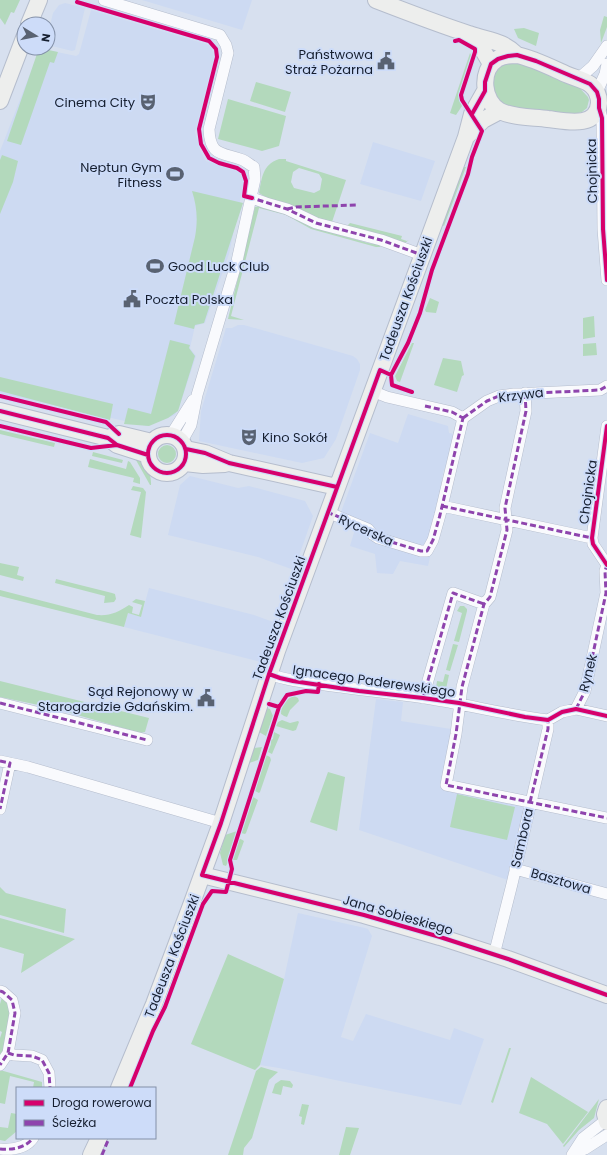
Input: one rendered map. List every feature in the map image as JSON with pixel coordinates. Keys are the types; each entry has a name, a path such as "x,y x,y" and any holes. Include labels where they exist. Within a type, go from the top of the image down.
{"street":[{"path":"32,16 39,0"},
{"path":"104,0 220,35 226,45 228,53 209,129 210,138 212,145 217,152 244,161 254,167 255,179 252,198 237,261 197,395 191,425 181,447 176,472 164,473 158,471 149,462 150,448 158,437 164,435 181,447 205,453 228,463 337,487"},
{"path":"376,0 472,35 496,41 511,49 517,55"},
{"path":"472,35 491,64 498,58 517,55 531,59 590,84 597,92 599,108 595,116 588,120 576,123 511,115 500,111 490,100 485,91"},
{"path":"578,79 593,66 607,46"},
{"path":"0,101 17,56"},
{"name":"Tadeusza Kościuszki","path":"119,1087 157,996 221,823 269,674 466,137 472,114 485,91 485,82 491,64"},
{"path":"597,92 605,74 607,64"},
{"name":"Chojnicka","path":"599,108 602,118 603,235 607,280"},
{"name":"Tadeusza Kościuszki","path":"466,137 483,120 500,111"},
{"path":"252,198 287,209 316,223 381,240 422,255"},
{"name":"Krzywa","path":"463,418 487,401 499,396 525,393 600,390 607,386"},
{"path":"372,391 388,397 452,412 463,418"},
{"path":"525,393 526,410 505,508 507,530 490,597 484,604 462,687 456,734 446,785 607,818"},
{"path":"0,411 108,438 119,434 150,448"},
{"name":"Rycerska","path":"328,512 368,529 378,538 421,551 427,551 432,540 442,506 463,418"},
{"name":"Chojnicka","path":"605,563 592,538 605,462 607,426"},
{"path":"442,506 592,538"},
{"name":"Rynek","path":"576,709 585,691 606,593 605,563"},
{"path":"424,698 453,594 484,604"},
{"name":"Ignacego Paderewskiego","path":"269,674 293,681 459,703 525,717 548,720"},
{"path":"0,703 147,740"},
{"name":"Rynek","path":"548,720 562,712 576,709 607,716"},
{"name":"Sambora","path":"494,955 548,729 548,720"},
{"path":"0,809 5,762 28,766 221,823"},
{"name":"Basztowa","path":"515,868 607,894"},
{"name":"Jana Sobieskiego","path":"202,875 364,915 440,937 607,995"},
{"path":"0,991 12,1000 15,1013 8,1053 0,1065"},
{"path":"8,1053 14,1055 32,1056 42,1060 49,1072 50,1087"},
{"path":"572,1155 583,1138 607,1121"},
{"path":"0,1150 18,1148 30,1142 32,1139"},
{"path":"91,1155 99,1139"}],"shaded area":[{"path":"142,0 252,0 242,30"},
{"path":"65,3 85,8 75,50 72,51 56,47 56,16 52,16 59,5"},
{"path":"91,10 211,46 214,57 195,132 200,150 206,161 243,174 244,182 229,254 205,323 195,326 190,348 196,356 179,408 175,415 147,426 0,393 0,151 37,56 56,56 56,52 76,56 79,54"},
{"path":"373,142 435,161 421,201 360,184"},
{"path":"238,325 244,325 353,356 357,359 360,364 360,370 336,439 324,458 302,463 199,441 201,411 226,328 232,328"},
{"path":"408,414 448,426 449,433 454,434 447,469 444,469 441,484 443,485 431,553 428,566 400,561 393,574 377,573 375,554 350,546 355,529 337,523 370,433 398,443"},
{"path":"190,476 238,488 249,486 305,501 313,516 294,570 258,557 168,535 180,485"},
{"path":"149,588 254,615 276,623 261,662 124,627 128,613 141,617"},
{"path":"376,699 403,702 401,721 451,729 441,788 525,806 508,880 359,830"},
{"path":"298,913 365,928 368,929 372,936 341,1037 353,1041 366,1014 450,1040 454,1028 484,1039 461,1105 260,1065 284,979"}],"green space":[{"path":"0,0 20,0 14,13 11,12 5,25 0,18"},
{"path":"604,16 607,17 607,27 601,43 600,30"},
{"path":"524,28 539,33 536,46 518,38 514,29"},
{"path":"56,52 58,52 54,63 50,62 21,145 7,141 36,56 56,56"},
{"path":"470,53 472,57 460,95 462,106 456,115 450,113"},
{"path":"518,60 575,83 588,97 589,100 587,108 582,112 567,116 512,108 502,104 495,97 492,80 502,65"},
{"path":"256,82 291,92 285,112 250,101"},
{"path":"228,99 286,116 279,146 262,151 218,139"},
{"path":"2,155 18,161 13,182 0,214 0,160"},
{"path":"279,159 286,159 286,161 346,180 332,222 316,219 292,206 267,198 259,193 266,168","holes":["299,168 319,174 322,179 320,190 314,193 294,188 291,182 293,172"]},
{"path":"462,167 466,167 444,226 441,224"},
{"path":"192,191 243,203 204,323 195,325 194,329 174,324 196,231 197,219"},
{"path":"259,206 287,214 312,227 368,243 381,245 380,247 376,247 311,229 286,215 259,208 231,316 244,320 228,319 255,207"},
{"path":"350,223 402,236 401,239 407,241 409,240 405,243 347,226"},
{"path":"430,298 439,302 436,313 426,312 425,310"},
{"path":"594,316 595,337 583,339 583,318"},
{"path":"170,340 190,345 189,348 195,356 178,411 168,418 149,426 124,424 128,408 151,414"},
{"path":"412,343 414,343 400,382 397,381 395,376"},
{"path":"596,343 597,355 583,356 583,344"},
{"path":"443,358 461,361 464,375 462,376 457,392 434,385"},
{"path":"0,377 113,404 110,420 0,391"},
{"path":"0,430 55,443 54,447 0,434"},
{"path":"167,445 173,448 176,454 173,460 167,463 161,460 158,454 161,448"},
{"path":"93,452 123,460 122,463 92,456"},
{"path":"132,453 146,466 150,475 151,485 150,485"},
{"path":"90,459 126,469 128,461 130,462 140,478 140,484 133,482 134,478 88,467"},
{"path":"133,486 143,488 146,492 141,538 130,535 141,492 131,490"},
{"path":"0,563 19,567 17,575 24,577 23,581 0,575"},
{"path":"56,579 115,594 116,599 114,602 104,603 105,596 55,583"},
{"path":"0,590 97,615 114,613 129,605 133,607 132,613 139,615 142,605 132,602 136,599 145,601 141,617 128,613 124,627 0,596"},
{"path":"460,606 464,606 467,611 459,642 454,641 462,613 457,611"},
{"path":"453,644 458,645 450,671 446,670"},
{"path":"445,674 449,675 446,689 436,688 437,681 443,682"},
{"path":"0,681 149,718 145,732 140,733 53,708 0,697"},
{"path":"294,696 298,698 299,701 290,710 287,717 284,716 281,714 283,705"},
{"path":"267,708 270,709 273,716 266,736 259,732"},
{"path":"282,720 290,723 298,721 296,730 293,731 276,726 278,722"},
{"path":"274,732 280,735 272,754 268,752"},
{"path":"262,747 258,760 249,763 254,748"},
{"path":"266,755 270,757 271,760 259,793 255,791"},
{"path":"328,772 345,777 337,831 310,822"},
{"path":"457,794 515,807 507,840 450,827"},
{"path":"253,797 258,800 246,833 241,833"},
{"path":"237,831 227,864 226,866 223,865 220,853 225,835"},
{"path":"239,838 244,841 237,860 232,860"},
{"path":"0,887 6,893 66,909 64,933 0,915"},
{"path":"0,918 75,939 21,973 24,954 0,947"},
{"path":"228,954 284,979 260,1065 255,1070 191,1044"},
{"path":"2,997 6,997 11,1013 5,1049 0,1060 0,1038 2,1032 0,1031 0,1004"},
{"path":"509,1048 511,1048 493,1103 491,1102"},
{"path":"261,1067 278,1072 269,1080 252,1138 244,1148 243,1155 228,1155 256,1071"},
{"path":"0,1070 42,1082 42,1087 33,1087 34,1082 10,1076 5,1104 0,1103"},
{"path":"531,1077 588,1112 563,1144 547,1124 519,1113"},
{"path":"281,1080 290,1081 293,1085 292,1088 283,1086 281,1095 272,1093 275,1084"},
{"path":"599,1099 594,1118 579,1130 564,1147 563,1146"},
{"path":"302,1104 309,1105 304,1125 301,1124 302,1117 299,1116"},
{"path":"11,1113 16,1114 16,1132 5,1141 0,1140 0,1127 8,1128"},
{"path":"346,1127 359,1128 350,1155 339,1155"}],"marked path":[{"path":"249,197 287,209 316,223 381,240 422,255"},
{"path":"287,209 296,207 357,205"},
{"path":"463,418 487,401 499,396 600,390 607,386"},
{"path":"525,393 526,411 505,508 507,530 490,597 484,604 462,687 456,734 446,785 607,818"},
{"path":"425,406 452,412 463,418"},
{"path":"327,512 368,529 378,538 421,551 427,551 433,540 440,515 463,418"},
{"path":"442,506 592,538"},
{"path":"576,709 585,691 606,593 605,571 607,565"},
{"path":"423,698 453,593 484,604"},
{"path":"0,703 147,740"},
{"path":"530,802 548,729 548,720"},
{"path":"0,761 10,763 0,809"},
{"path":"0,991 12,1000 15,1013 8,1053 0,1065"},
{"path":"8,1053 14,1055 32,1056 42,1060 49,1073 50,1087"},
{"path":"0,1149 18,1148 27,1144 32,1139"},
{"path":"102,1155 109,1139"}],"cycle path":[{"path":"77,2 209,41 216,49 217,57 199,129 201,144 209,158 219,163 237,168 243,172 246,181 244,196 252,198"},
{"path":"412,392 392,385 391,375 408,343 420,313 432,270 468,174 472,157 482,131 462,100 461,95 475,49 459,40 455,41"},
{"path":"472,114 485,91 485,82 491,64 498,59 508,56 517,55 536,61 590,84 597,92 602,118 603,229 607,280"},
{"path":"391,375 380,370 269,674 221,823 202,875 364,915 440,937 508,959 607,995"},
{"path":"0,396 106,422 119,434"},
{"path":"0,411 108,438 117,445 148,455"},
{"path":"0,426 91,448 117,445"},
{"path":"607,426 592,538 593,544 607,565"},
{"path":"163,435 171,435 181,440 185,447 186,454 185,461 181,468 171,473 163,473 153,468 151,465 148,458 148,450 153,440 156,438 163,435"},
{"path":"186,449 205,453 229,463 337,487"},
{"path":"269,674 293,681 359,691 459,703 525,717 548,720 562,712 576,709 607,716"},
{"path":"279,707 287,695 306,691 318,692 319,684"},
{"path":"130,1087 153,1031 165,1007 203,904 212,891 226,892 232,869 230,860 279,707 269,704"}],"place":[{"name":"Państwowa Straż Pożarna","path":"386,61"},
{"name":"Cinema City","path":"148,102"},
{"name":"Neptun Gym Fitness","path":"175,174"},
{"name":"Good Luck Club","path":"155,266"},
{"name":"Poczta Polska","path":"132,299"},
{"name":"Kino Sokół","path":"249,437"},
{"name":"Sąd Rejonowy w Starogardzie Gdańskim.","path":"206,698"}]}
